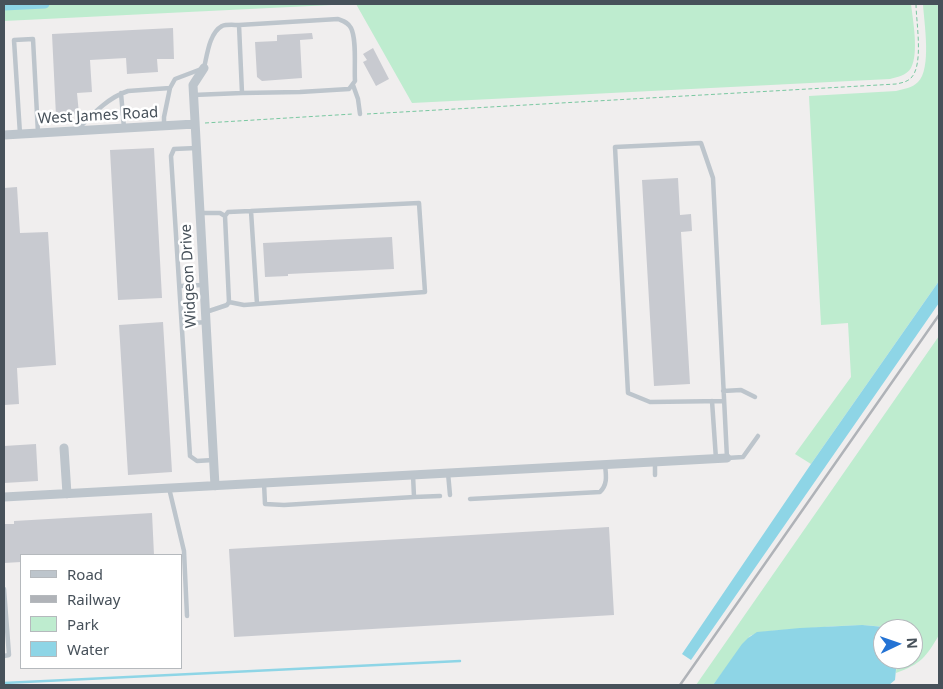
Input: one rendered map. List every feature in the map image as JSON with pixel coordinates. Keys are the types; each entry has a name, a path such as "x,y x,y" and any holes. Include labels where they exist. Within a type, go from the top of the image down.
{"street":[{"name":"Widgeon Drive","path":"204,68 193,85 193,95 214,486"},
{"name":"West James Road","path":"4,135 194,124"},
{"path":"64,448 66,494"},
{"path":"4,497 727,458"}],"lane":[{"path":"164,126 164,116 170,88 175,79 204,68 212,38 222,26 338,19 345,21 350,26 353,36 355,81 349,89 193,95"},
{"path":"239,25 242,93"},
{"path":"20,134 14,40 33,39 38,133"},
{"path":"353,86 358,99 360,114"},
{"path":"76,131 108,101 121,93 170,88"},
{"path":"121,93 124,128"},
{"path":"723,401 650,402 628,393 615,147 701,143 713,178 727,458 743,457 758,436"},
{"path":"196,148 174,149 171,156 190,456 197,461 213,460"},
{"path":"182,324 205,317 229,302 225,216 228,212 419,203 425,292 244,305 229,302"},
{"path":"251,211 257,304"},
{"path":"199,213 220,213 225,216"},
{"path":"180,286 204,285"},
{"path":"723,391 741,390 755,397"},
{"path":"712,401 716,459"},
{"path":"655,462 655,475"},
{"path":"470,499 600,492 605,487 605,465"},
{"path":"448,473 450,495"},
{"path":"413,475 414,497"},
{"path":"264,483 265,504 284,505 440,496"},
{"path":"169,488 184,551 187,616"},
{"path":"4,589 9,655 4,656"}],"path":[{"path":"194,124 896,84 905,82 911,77 918,64 916,4"}],"green space":[{"path":"4,4 352,4 4,21"},
{"path":"356,4 911,4 915,54 911,68 907,73 890,79 412,103"},
{"path":"923,4 939,4 939,281 811,464 795,454 851,377 848,323 821,325 809,96 896,91 916,84 922,76 926,56"},
{"path":"939,336 939,635 930,649 923,658 923,619 873,619 873,626 821,627 758,633 750,636 713,685 696,685"},
{"path":"896,669 905,669 896,673"}],"water":[{"path":"939,281 939,303 691,660 682,654 811,464"},
{"path":"873,626 873,669 896,669 895,680 889,685 713,685 742,644 757,632 800,628"}],"building":[{"path":"173,28 174,59 157,59 158,72 127,74 126,58 90,60 92,92 77,93 79,114 56,116 52,34"},
{"path":"312,33 313,39 300,40 302,78 262,81 257,77 255,42 277,41 277,35"},
{"path":"373,48 389,79 376,86 363,62 367,60 363,54"},
{"path":"154,148 162,298 118,300 110,150"},
{"path":"678,178 680,215 691,214 692,231 681,232 690,384 654,386 642,180"},
{"path":"17,187 20,233 48,232 56,365 17,368 19,404 4,405 4,188"},
{"path":"392,237 394,269 288,274 288,276 265,277 263,243"},
{"path":"163,322 172,472 128,475 119,325"},
{"path":"36,444 38,481 4,483 4,446"},
{"path":"152,513 154,554 20,554 20,562 4,563 4,524 14,524 14,521"},
{"path":"609,527 614,615 234,637 229,549"}],"waterway":[{"path":"4,6 45,4"},
{"path":"4,683 460,661"}],"railway":[{"path":"680,685 939,315"}]}
